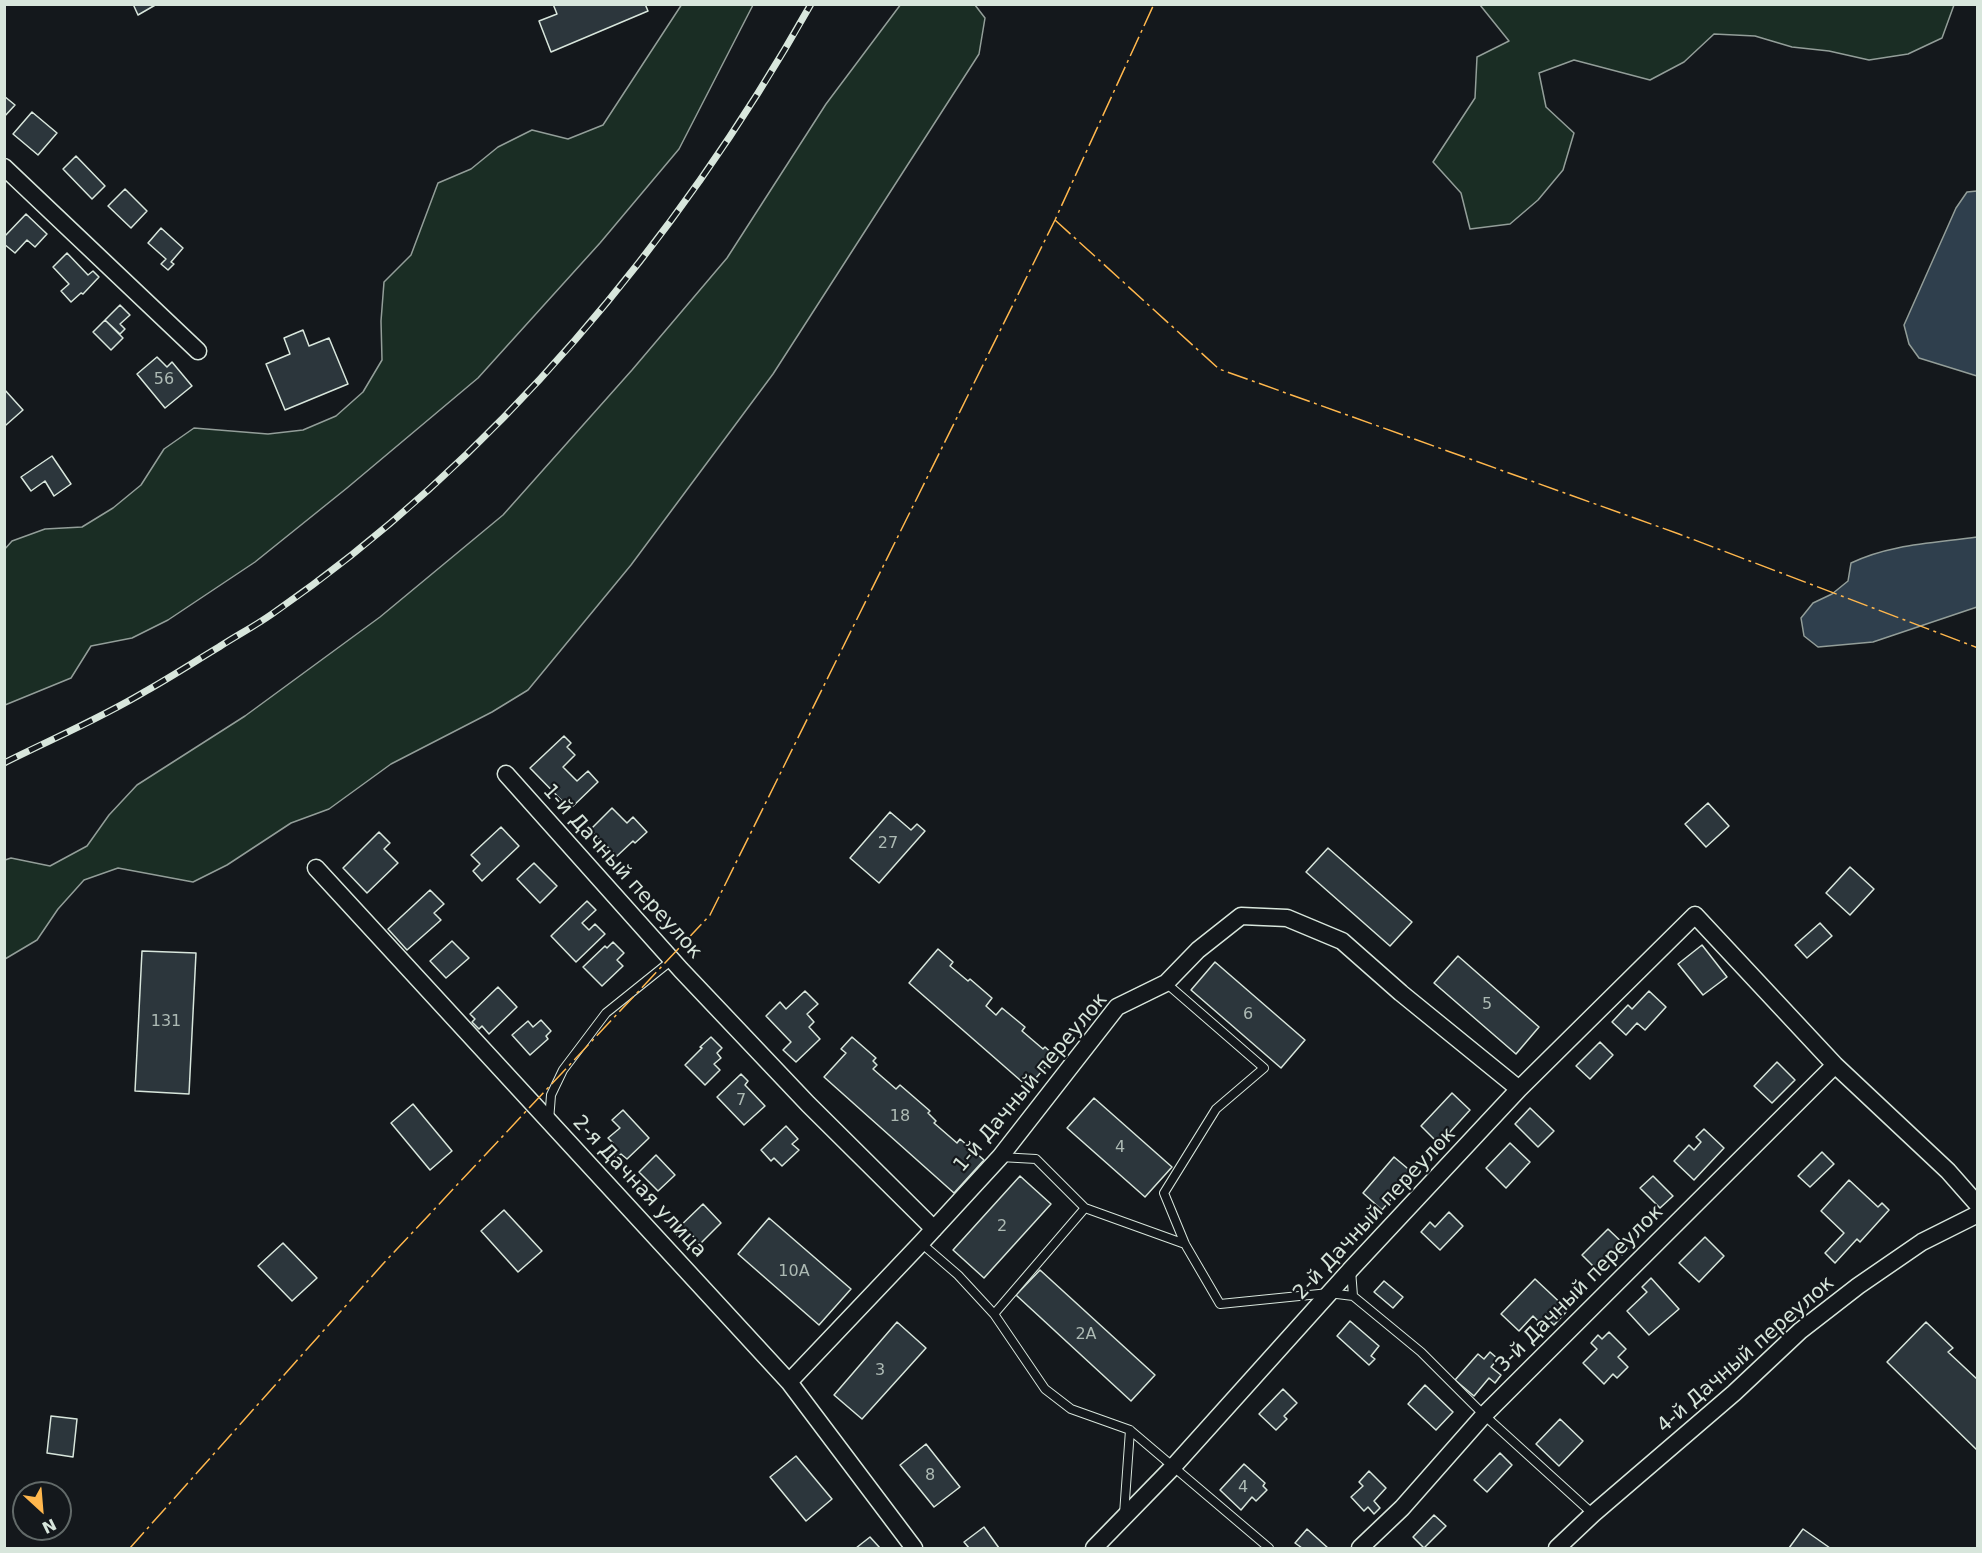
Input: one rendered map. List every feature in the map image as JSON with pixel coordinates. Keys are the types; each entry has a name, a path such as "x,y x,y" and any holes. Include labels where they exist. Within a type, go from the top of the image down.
{"street":[{"path":"4,167 198,351"},
{"name":"1-й Дачный переулок","path":"506,774 672,960 808,1104 934,1229"},
{"name":"2-я Дачная улица","path":"316,868 789,1382 914,1548"},
{"name":"2-й Дачный переулок","path":"1094,1548 1173,1467 1329,1293 1519,1089 1695,915 1836,1065"},
{"name":"1-й Дачный переулок","path":"789,1382 1000,1157 1117,1007 1166,983 1198,950 1241,916 1287,918 1342,941 1401,993 1519,1089"},
{"path":"1836,1065 1948,1171 1977,1205"},
{"name":"3-й Дачный переулок","path":"1360,1548 1402,1508 1484,1415 1836,1065"},
{"name":"4-й Дачный переулок","path":"1557,1548 1593,1514 1734,1393 1800,1331 1858,1286 1922,1242 1977,1214"}],"lane":[{"path":"549,1121 551,1095 563,1070 606,1013 672,960"},
{"path":"1166,983 1264,1068 1216,1109 1164,1193 1185,1244 1220,1304 1329,1293 1353,1296 1420,1352 1484,1415 1593,1514"},
{"path":"1000,1157 1036,1159 1086,1208 1185,1244"},
{"path":"994,1314 1086,1208"},
{"path":"921,1243 958,1275 994,1314 1045,1389 1071,1409 1130,1430 1269,1548"},
{"path":"1351,1269 1353,1296"},
{"path":"1124,1517 1130,1430"}],"green space":[{"path":"682,4 753,5 679,149 600,243 478,378 255,562 168,620 132,638 91,646 71,678 5,705 4,550 12,541 45,529 82,527 113,508 141,485 164,449 194,428 268,434 303,430 336,416 363,392 382,360 381,321 384,282 411,255 438,183 471,169 498,147 532,130 568,139 603,125"},
{"path":"901,4 975,5 985,18 979,54 773,374 631,565 528,690 492,712 391,764 329,809 291,823 227,865 193,882 118,868 84,880 58,909 37,940 5,959 5,860 11,858 50,866 87,846 109,815 137,785 245,716 380,617 503,515 632,370 727,258 826,104"},
{"path":"1480,5 1954,5 1942,38 1908,54 1869,60 1829,51 1792,47 1755,36 1714,34 1684,62 1650,80 1574,60 1539,73 1546,107 1574,133 1563,170 1538,200 1510,224 1470,229 1461,193 1433,162 1475,98 1477,57 1509,41"}],"water":[{"path":"1978,191 1977,376 1919,358 1909,344 1904,325 1956,208 1967,192"},
{"path":"1977,537 1977,607 1873,642 1818,647 1804,636 1801,618 1813,603 1832,594 1848,581 1851,563 1897,548"}],"building":[{"path":"133,4 157,4 138,15"},
{"path":"553,4 645,4 648,11 551,52 539,21 557,14"},
{"path":"4,96 15,105 4,117"},
{"path":"32,112 57,133 38,155 13,134"},
{"path":"76,156 105,186 92,199 63,169"},
{"path":"125,189 147,211 131,228 108,206"},
{"path":"26,214 47,234 35,247 27,240 15,253 4,244 4,237"},
{"path":"161,228 183,248 171,262 174,264 168,270 161,264 166,259 148,243"},
{"path":"67,253 88,275 93,271 99,277 83,294 81,293 71,302 61,291 69,284 53,267"},
{"path":"120,305 130,315 120,324 125,329 120,334 105,320"},
{"path":"105,320 123,338 111,350 93,332"},
{"path":"303,330 309,346 329,338 348,384 285,410 266,364 290,354 284,338"},
{"path":"157,357 167,367 172,362 192,386 165,408 137,374"},
{"path":"4,389 23,410 6,425 4,423"},
{"path":"52,456 71,484 54,496 45,481 31,491 21,477"},
{"path":"564,736 571,743 567,747 575,755 563,767 577,781 588,771 598,782 570,809 530,768"},
{"path":"1708,803 1729,826 1706,847 1685,824"},
{"path":"612,808 627,823 633,817 647,832 617,856 590,830"},
{"path":"890,812 911,830 917,824 925,831 879,883 850,858"},
{"path":"501,827 519,846 482,881 473,871 480,864 471,855"},
{"path":"379,832 390,843 384,849 398,863 367,893 343,868"},
{"path":"1328,848 1412,922 1390,946 1306,872"},
{"path":"534,863 557,886 540,903 517,879"},
{"path":"1850,867 1874,889 1850,915 1826,893"},
{"path":"430,890 444,904 434,913 441,920 407,950 388,929"},
{"path":"587,901 596,910 582,923 589,930 595,924 605,934 576,962 551,936"},
{"path":"1820,923 1832,936 1807,958 1795,945"},
{"path":"452,941 469,958 446,978 430,961"},
{"path":"613,942 624,953 617,960 623,966 602,986 583,967 605,946 607,948"},
{"path":"1702,945 1727,977 1703,995 1678,964"},
{"path":"938,949 953,962 950,966 992,998 986,1006 996,1015 1002,1008 1025,1027 1022,1031 1055,1056 1028,1087 909,983"},
{"path":"142,951 196,953 189,1094 135,1091"},
{"path":"1458,956 1539,1027 1516,1054 1434,983"},
{"path":"1215,962 1305,1040 1281,1068 1191,990"},
{"path":"498,987 517,1007 489,1034 482,1026 479,1029 472,1022 475,1019 470,1014"},
{"path":"805,991 818,1004 807,1014 814,1022 809,1027 820,1039 796,1062 783,1050 791,1042 766,1016 780,1002 786,1009"},
{"path":"1649,991 1666,1007 1645,1030 1637,1023 1626,1035 1612,1022 1628,1005 1632,1009"},
{"path":"541,1020 551,1031 546,1036 548,1039 530,1055 512,1035 528,1021 533,1027"},
{"path":"711,1037 722,1048 717,1053 721,1058 714,1064 720,1070 705,1085 685,1065"},
{"path":"852,1037 876,1058 873,1061 877,1065 873,1069 896,1089 900,1085 930,1111 928,1113 936,1121 934,1123 957,1143 960,1139 984,1160 954,1193 824,1077 846,1053 841,1049"},
{"path":"1600,1042 1613,1055 1590,1079 1576,1066"},
{"path":"1777,1062 1795,1080 1772,1103 1754,1086"},
{"path":"741,1074 748,1081 745,1085 765,1106 744,1125 717,1097"},
{"path":"1452,1093 1470,1110 1439,1144 1421,1126"},
{"path":"1094,1098 1172,1167 1145,1197 1067,1128"},
{"path":"413,1104 452,1151 430,1170 391,1123"},
{"path":"1530,1108 1554,1131 1538,1147 1515,1124"},
{"path":"623,1110 649,1138 627,1159 621,1154 616,1158 607,1148 613,1143 608,1138 620,1128 612,1120"},
{"path":"786,1126 798,1139 792,1144 799,1150 782,1166 774,1158 771,1161 761,1150"},
{"path":"1704,1129 1724,1148 1694,1180 1674,1161 1689,1145 1694,1150 1701,1142 1696,1137"},
{"path":"1510,1143 1530,1162 1506,1188 1486,1168"},
{"path":"1822,1152 1834,1164 1810,1187 1798,1176"},
{"path":"656,1155 675,1175 658,1191 639,1172"},
{"path":"1394,1157 1413,1173 1382,1210 1363,1193"},
{"path":"1020,1176 1051,1204 984,1278 953,1250"},
{"path":"1653,1176 1673,1196 1660,1208 1640,1188"},
{"path":"1849,1180 1878,1207 1882,1203 1889,1210 1860,1242 1857,1239 1835,1263 1825,1253 1844,1233 1821,1211"},
{"path":"703,1204 721,1223 700,1244 691,1234 683,1241 674,1232"},
{"path":"504,1210 542,1251 518,1272 481,1231"},
{"path":"1449,1212 1463,1226 1440,1250 1421,1232 1430,1222 1435,1227"},
{"path":"769,1218 851,1289 819,1325 738,1254"},
{"path":"1608,1229 1629,1249 1622,1255 1616,1249 1596,1269 1582,1255"},
{"path":"1705,1237 1724,1256 1699,1282 1679,1263"},
{"path":"283,1243 317,1278 292,1301 258,1266"},
{"path":"1040,1270 1155,1375 1131,1401 1016,1295"},
{"path":"1651,1278 1679,1309 1649,1335 1627,1311 1647,1292 1642,1287"},
{"path":"1535,1279 1568,1310 1554,1325 1548,1319 1542,1325 1533,1316 1519,1331 1501,1314"},
{"path":"1384,1281 1403,1297 1393,1308 1374,1292"},
{"path":"1350,1321 1379,1346 1371,1356 1375,1359 1369,1365 1337,1336"},
{"path":"897,1322 926,1348 862,1419 834,1395"},
{"path":"1926,1322 1953,1348 1948,1352 1978,1380 1978,1451 1887,1362"},
{"path":"1609,1332 1626,1349 1618,1357 1628,1367 1617,1378 1613,1374 1604,1384 1583,1363 1597,1349 1591,1343 1598,1335 1602,1339"},
{"path":"1490,1352 1498,1359 1491,1367 1501,1375 1495,1383 1489,1378 1474,1396 1455,1380 1478,1354 1484,1359"},
{"path":"1425,1385 1453,1412 1436,1430 1408,1404"},
{"path":"1283,1389 1297,1403 1284,1416 1287,1419 1276,1430 1259,1414"},
{"path":"51,1416 77,1419 73,1457 47,1453"},
{"path":"1560,1419 1583,1441 1559,1466 1536,1444"},
{"path":"926,1444 960,1487 934,1507 900,1465"},
{"path":"1500,1453 1512,1465 1487,1492 1474,1480"},
{"path":"796,1456 832,1499 806,1521 770,1477"},
{"path":"1244,1464 1265,1483 1263,1486 1267,1490 1256,1501 1252,1497 1241,1510 1220,1490"},
{"path":"1369,1471 1386,1488 1374,1501 1380,1508 1374,1514 1368,1507 1364,1511 1351,1497 1363,1486 1359,1482"},
{"path":"1434,1515 1446,1526 1424,1548 1413,1537"},
{"path":"984,1527 999,1548 969,1548 964,1542"},
{"path":"1307,1529 1328,1548 1302,1548 1295,1543"},
{"path":"1803,1529 1830,1548 1789,1548"},
{"path":"870,1537 880,1548 856,1548"}],"railway":[{"path":"4,763 129,701 266,618 354,553 432,487 505,416 575,340 641,260 702,177 759,92 811,4"}],"power":[{"path":"130,1548 382,1265 710,915 1055,220 1154,4"},
{"path":"1055,220 1219,369 1679,534 1978,648"}]}
